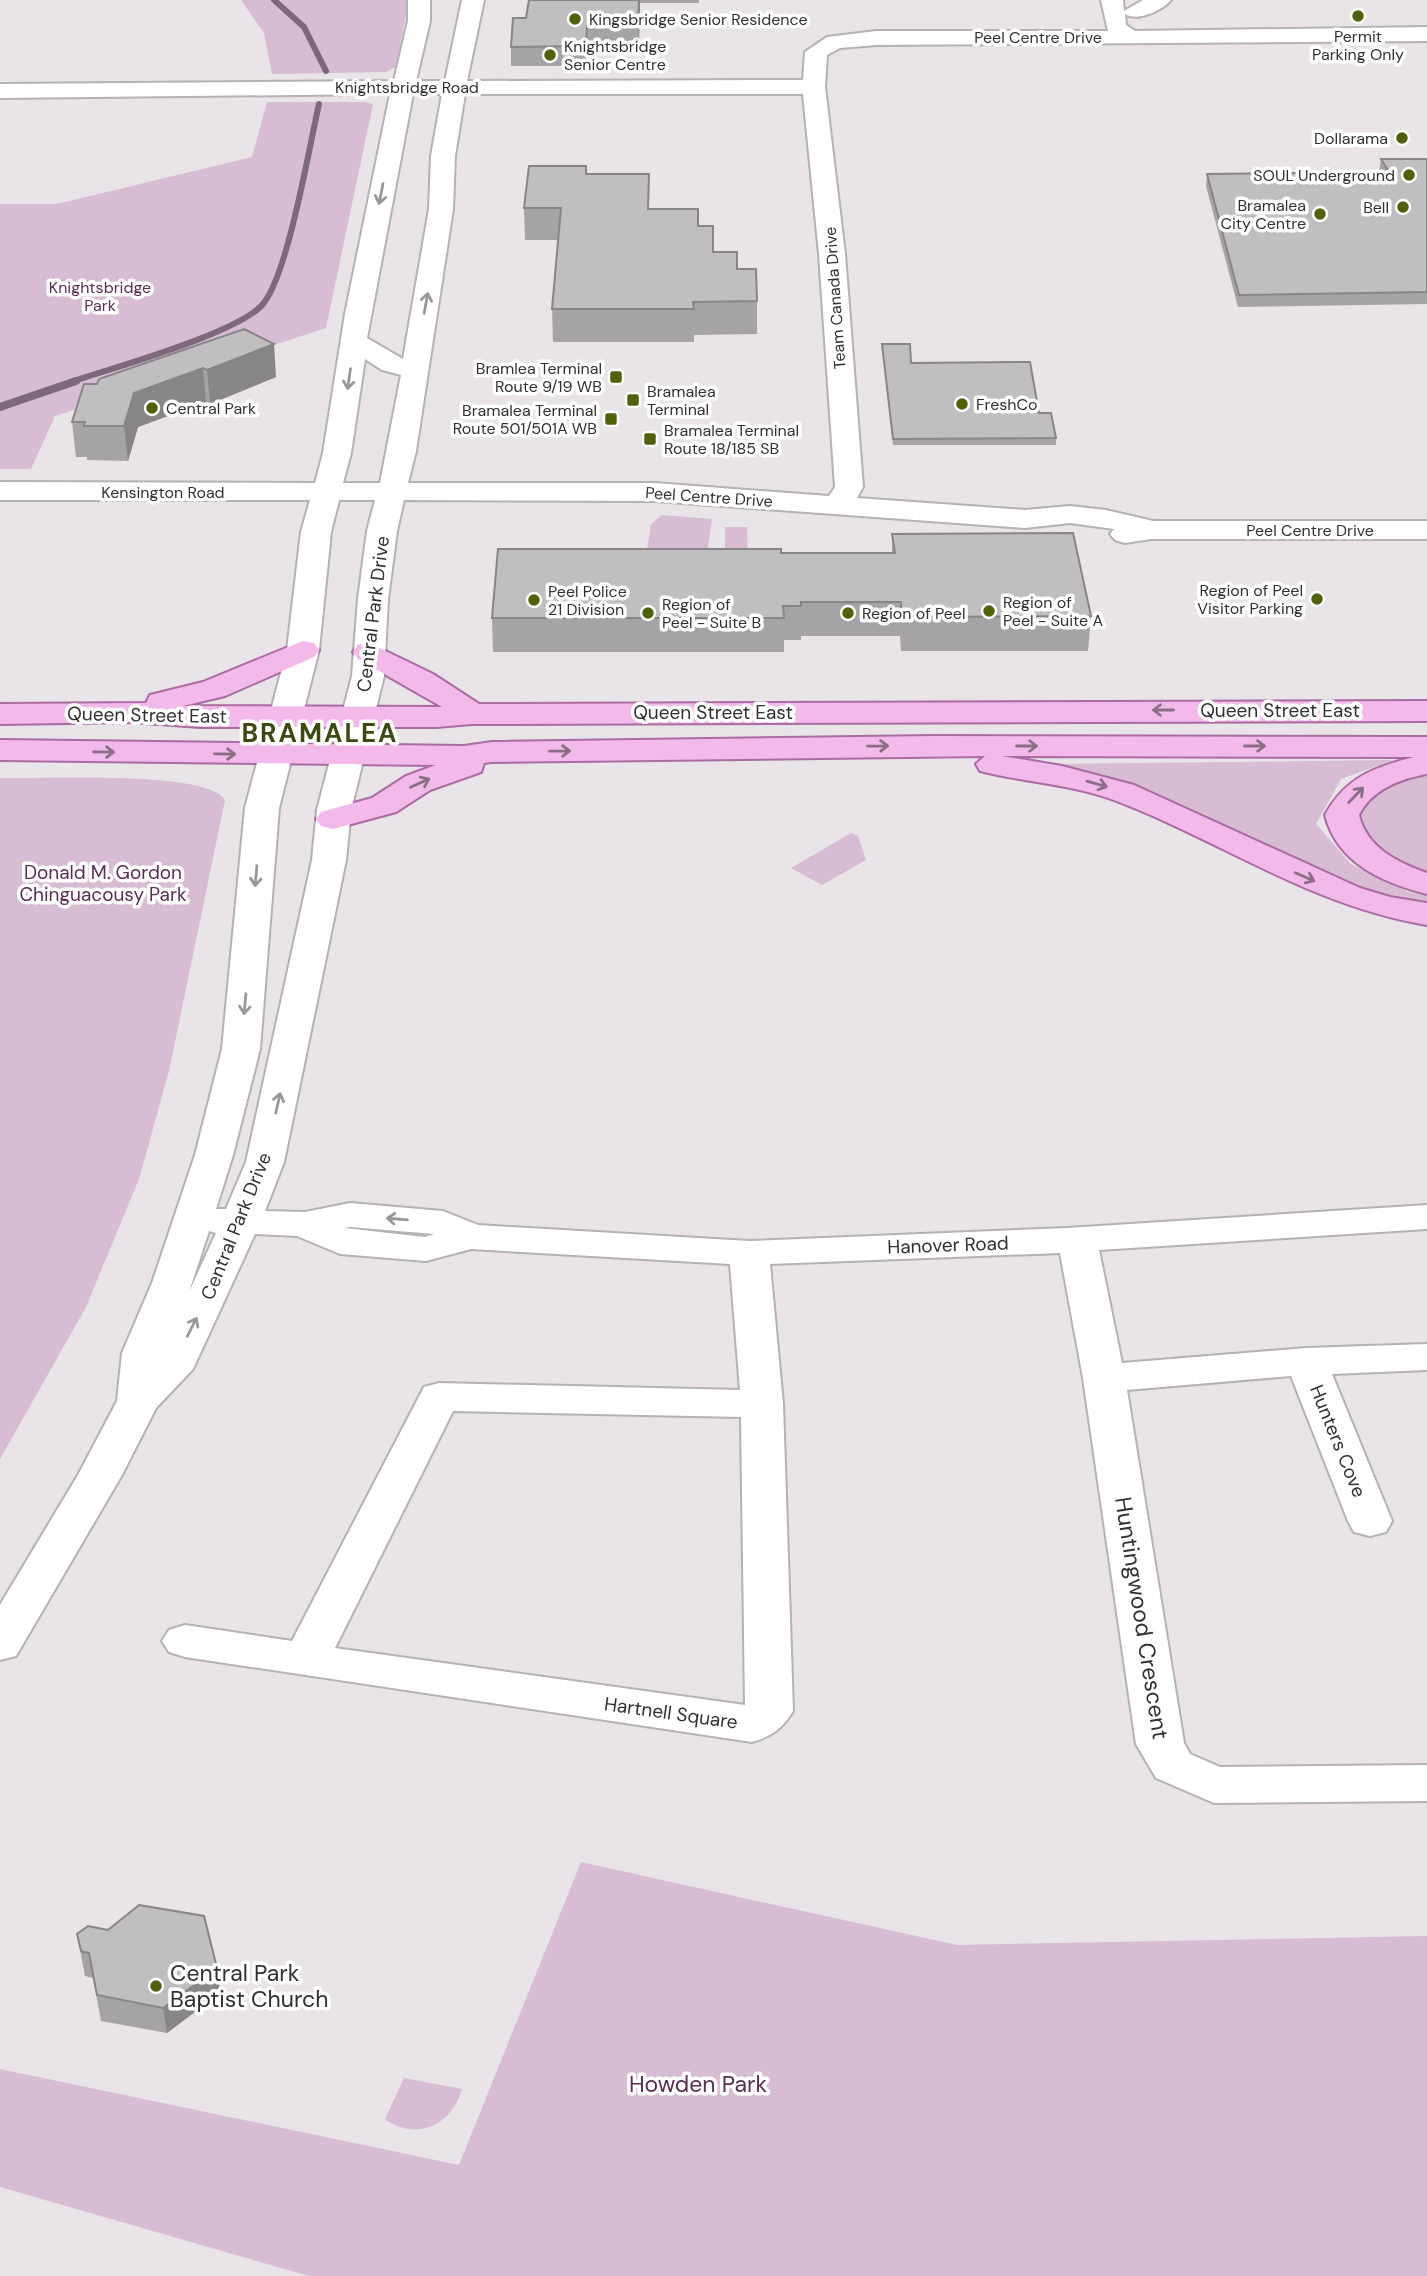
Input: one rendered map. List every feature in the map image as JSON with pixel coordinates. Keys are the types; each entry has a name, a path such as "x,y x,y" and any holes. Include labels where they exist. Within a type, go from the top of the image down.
{"main road":[{"path":"132,712 214,689 303,650"},
{"path":"369,652 422,684 447,693 471,714"},
{"name":"Queen Street East","path":"0,714 132,712 200,717 437,718 471,714 1427,711"},
{"path":"935,746 1006,769 1062,776 1122,792 1348,895 1384,907 1427,914"},
{"name":"Queen Street East","path":"0,750 464,756 492,752 935,746 1427,747"},
{"path":"333,819 384,805 418,783 460,769 492,752"},
{"path":"1427,764 1375,779 1358,791 1342,815 1346,834 1363,853 1396,872 1427,884"}],"street":[{"name":"Central Park Drive","path":"138,1401 143,1353 172,1283 214,1155 241,1049 262,808 303,650 316,531 337,453 355,342 419,21 419,0"},
{"name":"Central Park Drive","path":"0,1644 100,1475 138,1401 172,1368 213,1286 265,1162 329,860 333,819 368,676 373,598 382,531 402,451 441,209 440,179 454,87 473,0"},
{"path":"1116,5 1160,0"},
{"name":"Peel Centre Drive","path":"1116,5 1139,28 1130,38"},
{"name":"Peel Centre Drive","path":"814,87 816,52 846,40 1427,34"},
{"name":"Knightsbridge Road","path":"0,91 814,87"},
{"name":"Team Canada Drive","path":"814,87 832,254 849,487 838,506"},
{"path":"355,342 391,364 414,370"},
{"name":"Kensington Road","path":"0,491 392,492"},
{"name":"Peel Centre Drive","path":"392,492 655,492 1025,519 1036,527 1129,535 1151,530 1427,530"},
{"name":"Hanover Road","path":"193,1220 305,1224 340,1242 426,1249 470,1237 749,1253 1077,1239 1427,1217"},
{"name":"Huntingwood Crescent","path":"1077,1239 1104,1378 1160,1744 1173,1766 1214,1785 1427,1783"},
{"name":"Hartnell Square","path":"185,1641 752,1725 769,1711 762,1404 749,1253"},
{"path":"1104,1378 1306,1361 1427,1357"},
{"name":"Hunters Cove","path":"1306,1361 1370,1521"},
{"path":"306,1660 439,1397 762,1404"}],"green space":[{"path":"241,0 409,0 396,67 386,72 272,74 264,33"},
{"name":"Knightsbridge Park","path":"267,102 373,104 326,328 55,416 31,469 0,469 0,204 57,204 252,157"},
{"path":"662,515 712,519 703,582 642,582 651,524"},
{"path":"725,527 747,527 748,567 725,567"},
{"path":"1393,760 1341,779 1316,824 1351,864 1408,892 1427,895 1427,903 1372,894 1128,786 1053,764"},
{"path":"1427,776 1427,876 1377,854 1357,825 1366,799 1403,778"},
{"name":"Donald M. Gordon Chinguacousy Park","path":"0,778 157,780 212,790 225,800 169,1071 139,1179 86,1307 0,1459"},
{"path":"851,833 858,836 866,860 822,885 791,868"},
{"name":"Howden Park","path":"581,1862 957,1945 1427,1936 1427,2276 309,2276 0,2187 0,2069 459,2165"},
{"path":"404,2078 462,2089 457,2102 441,2120 431,2126 409,2129 385,2119"}],"building":[{"path":"529,0 639,0 638,22 632,22 632,27 587,26 586,46 511,47 513,18 526,18"},
{"name":"Bramalea City Centre","path":"1381,159 1427,159 1427,292 1239,295 1207,174 1389,172"},
{"path":"529,166 586,166 586,174 649,174 648,209 698,209 698,226 713,226 713,252 737,252 737,269 756,269 757,301 693,302 694,309 552,309 561,208 524,208"},
{"path":"244,329 274,344 207,370 203,368 134,393 124,426 84,426 85,422 72,422 84,384 97,384 99,379"},
{"name":"FreshCo","path":"882,344 910,344 911,363 1030,362 1039,413 1051,413 1056,438 893,439"},
{"path":"1073,533 1091,616 902,617 901,602 801,602 801,606 783,606 784,618 492,618 498,549 781,549 781,553 895,553 892,534"},
{"name":"Central Park Baptist Church","path":"139,1905 204,1916 217,1968 163,2008 97,1995 89,1953 81,1951 77,1934 88,1926 108,1930"}],"waterway":[{"path":"274,0 304,27 326,71"},
{"path":"71,382 203,338 250,315 263,304 272,289 289,239 319,104"},
{"path":"0,407 76,381"}],"place":[{"name":"Permit Parking Only","path":"1358,16"},
{"name":"Kingsbridge Senior Residence","path":"575,19"},
{"name":"Knightsbridge Senior Centre","path":"550,55"},
{"name":"Dollarama","path":"1402,138"},
{"name":"SOUL Underground","path":"1409,175"},
{"name":"Bell","path":"1403,207"},
{"name":"Bramalea City Centre","path":"1320,214"},
{"name":"Bramlea Terminal Route 9/19 WB","path":"616,377"},
{"name":"Bramalea Terminal","path":"633,400"},
{"name":"FreshCo","path":"962,404"},
{"name":"Central Park","path":"152,408"},
{"name":"Bramalea Terminal Route 501/501A WB","path":"611,419"},
{"name":"Bramalea Terminal Route 18/185 SB","path":"650,439"},
{"name":"Region of Peel Visitor Parking","path":"1317,599"},
{"name":"Peel Police 21 Division","path":"534,600"},
{"name":"Region of Peel - Suite A","path":"989,611"},
{"name":"Region of Peel - Suite B","path":"648,613"},
{"name":"Region of Peel","path":"848,613"},
{"name":"Central Park Baptist Church","path":"156,1986"}],"district":[{"name":"BRAMALEA","path":"320,733"}]}
